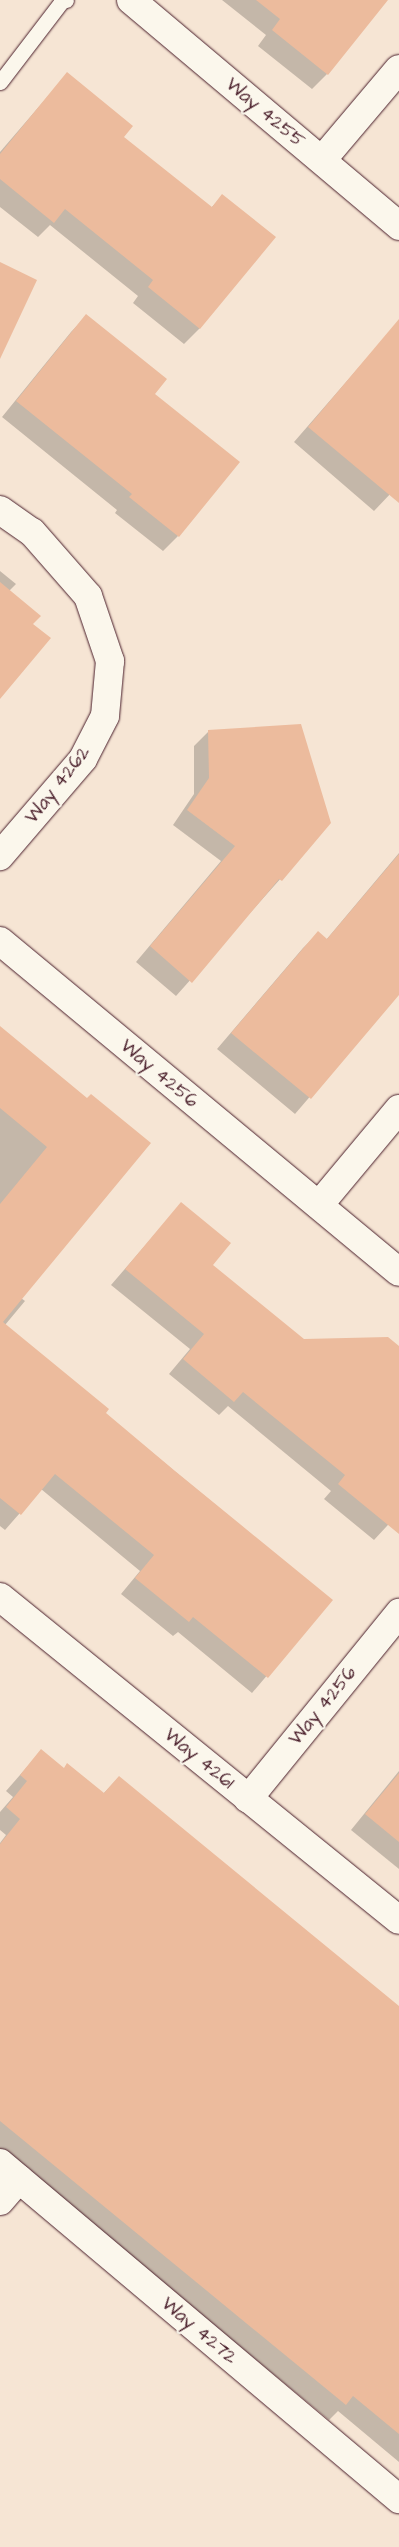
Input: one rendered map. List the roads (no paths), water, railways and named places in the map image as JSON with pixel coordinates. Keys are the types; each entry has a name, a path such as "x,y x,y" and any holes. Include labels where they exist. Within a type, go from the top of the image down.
{"street":[{"name":"Way 4255","path":"131,0 399,226"},
{"path":"322,160 399,69"},
{"name":"Way 4262","path":"0,510 32,532 88,596 110,662 105,716 83,758 0,856"},
{"name":"Way 4256","path":"0,941 399,1272"},
{"path":"319,1205 399,1109"},
{"name":"Way 4261","path":"0,1597 248,1800 399,1920"},
{"name":"Way 4256","path":"248,1800 399,1613"},
{"path":"0,2201 9,2171"},
{"name":"Way 4272","path":"9,2171 399,2499"}],"lane":[{"path":"0,82 62,1 66,0"}]}
